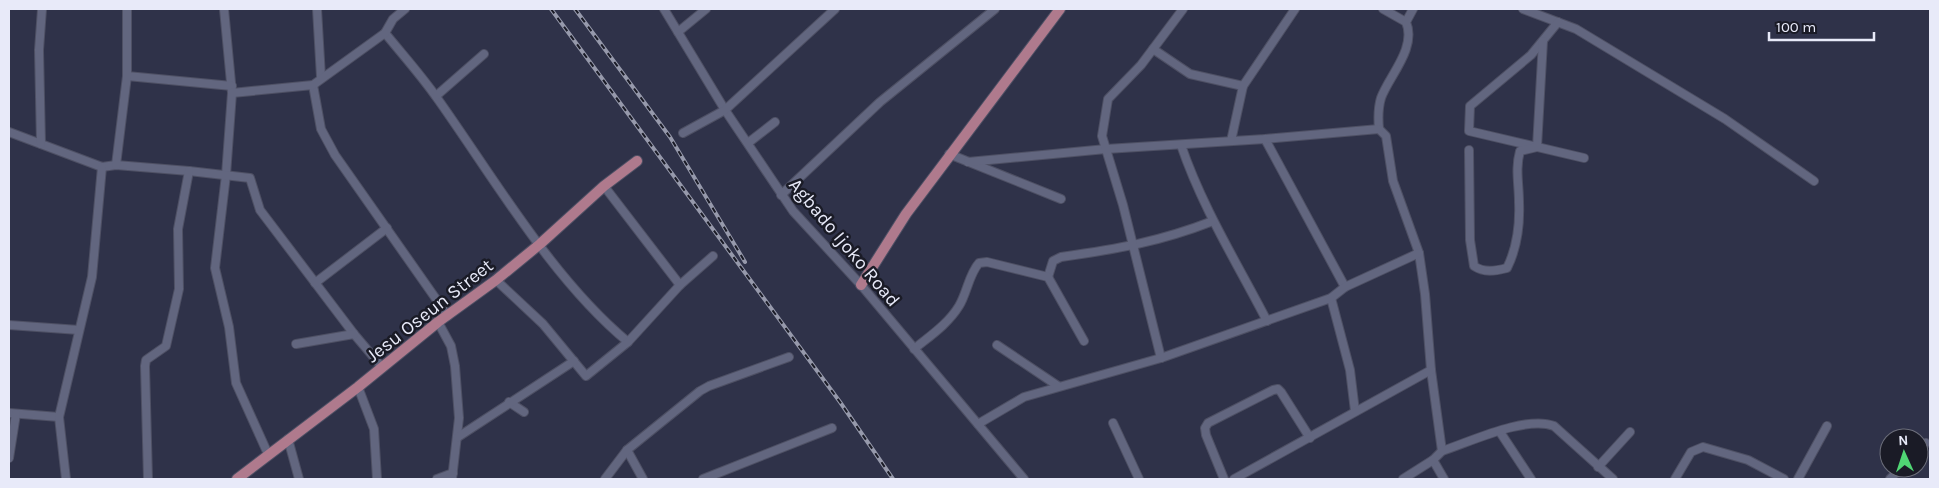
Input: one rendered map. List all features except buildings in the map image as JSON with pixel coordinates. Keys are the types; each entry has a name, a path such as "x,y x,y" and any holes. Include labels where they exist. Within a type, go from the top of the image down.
{"main road":[{"path":"861,285 906,214 949,154 1060,9"},
{"name":"Jesu Oseun Street","path":"237,479 358,387 438,322 496,280 540,244 604,186 637,161"}],"street":[{"path":"41,144 39,50 42,9"},
{"path":"116,165 127,76 127,9"},
{"path":"224,9 232,90 226,176 215,268 229,327 236,383 268,454"},
{"path":"317,9 321,77"},
{"path":"127,76 232,90 312,85 385,33 393,19 405,9"},
{"name":"Agbado Ijoko Road","path":"664,9 725,110 782,195 824,247 861,285 1024,479"},
{"path":"678,32 706,9"},
{"path":"683,133 725,110 835,9"},
{"path":"782,195 880,102 996,9"},
{"path":"1161,358 1132,247 1124,205 1106,149 1102,127 1108,99 1152,49 1183,9"},
{"path":"1231,141 1243,86 1295,9"},
{"path":"1383,9 1406,22 1408,27 1404,56 1382,96 1378,112 1379,129 1386,136 1394,182 1419,253 1425,294 1431,370 1442,452"},
{"path":"1406,22 1413,9"},
{"path":"1523,9 1576,29 1725,118 1814,181"},
{"path":"1558,22 1531,55 1470,106 1469,131 1584,158"},
{"path":"385,33 436,96 496,185 576,292 628,342"},
{"path":"1537,147 1543,41"},
{"path":"1152,49 1190,74 1243,86"},
{"path":"436,96 484,54"},
{"path":"312,85 316,113 329,144 448,316"},
{"path":"748,143 775,122"},
{"path":"968,162 1106,149 1265,139 1379,129"},
{"path":"9,132 102,167 116,165 250,178 260,210 354,334 382,367"},
{"path":"1265,139 1345,287"},
{"path":"1181,145 1192,178 1213,221 1267,321"},
{"path":"1469,150 1470,240 1474,266 1492,272 1507,268 1516,250 1520,203 1517,164 1520,151 1537,147"},
{"path":"949,154 1060,199"},
{"path":"66,479 60,418 92,277 102,167"},
{"path":"148,479 145,366 146,360 166,346 178,289 178,229 189,171"},
{"path":"604,186 680,285"},
{"path":"1084,341 1048,277 1053,261 1061,257 1132,247 1177,235 1213,221"},
{"path":"315,283 387,228"},
{"path":"978,424 1024,397 1161,358 1331,298 1345,287 1419,253"},
{"path":"496,280 543,324 586,376 628,342 680,285 713,256"},
{"path":"914,350 944,326 959,307 970,283 974,268 979,263 987,262 1048,277"},
{"path":"1331,298 1350,370 1355,410"},
{"path":"438,322 451,346 455,366 459,418 452,476 438,479"},
{"path":"9,325 79,330"},
{"path":"296,344 354,334"},
{"path":"997,345 1058,386"},
{"path":"605,479 627,450 665,418 709,386 789,358"},
{"path":"458,436 574,361"},
{"path":"1234,479 1310,438 1355,410 1431,370"},
{"path":"358,387 374,429 378,479"},
{"path":"1224,479 1205,428 1208,423 1273,390 1278,389 1281,392 1310,438"},
{"path":"509,402 524,412"},
{"path":"9,458 12,413 60,418"},
{"path":"1113,423 1140,479"},
{"path":"1403,479 1442,452 1528,424 1548,424 1554,426 1598,468 1613,479"},
{"path":"1798,479 1827,426"},
{"path":"703,479 832,428"},
{"path":"1500,432 1530,479"},
{"path":"1598,468 1630,432"},
{"path":"288,439 299,479"},
{"path":"1675,479 1690,452 1703,447 1748,460 1784,479"},
{"path":"627,450 642,479"},
{"path":"1433,460 1444,479"}],"railway":[{"path":"551,9 840,402 893,479"},
{"path":"575,9 670,137 745,262"}]}
